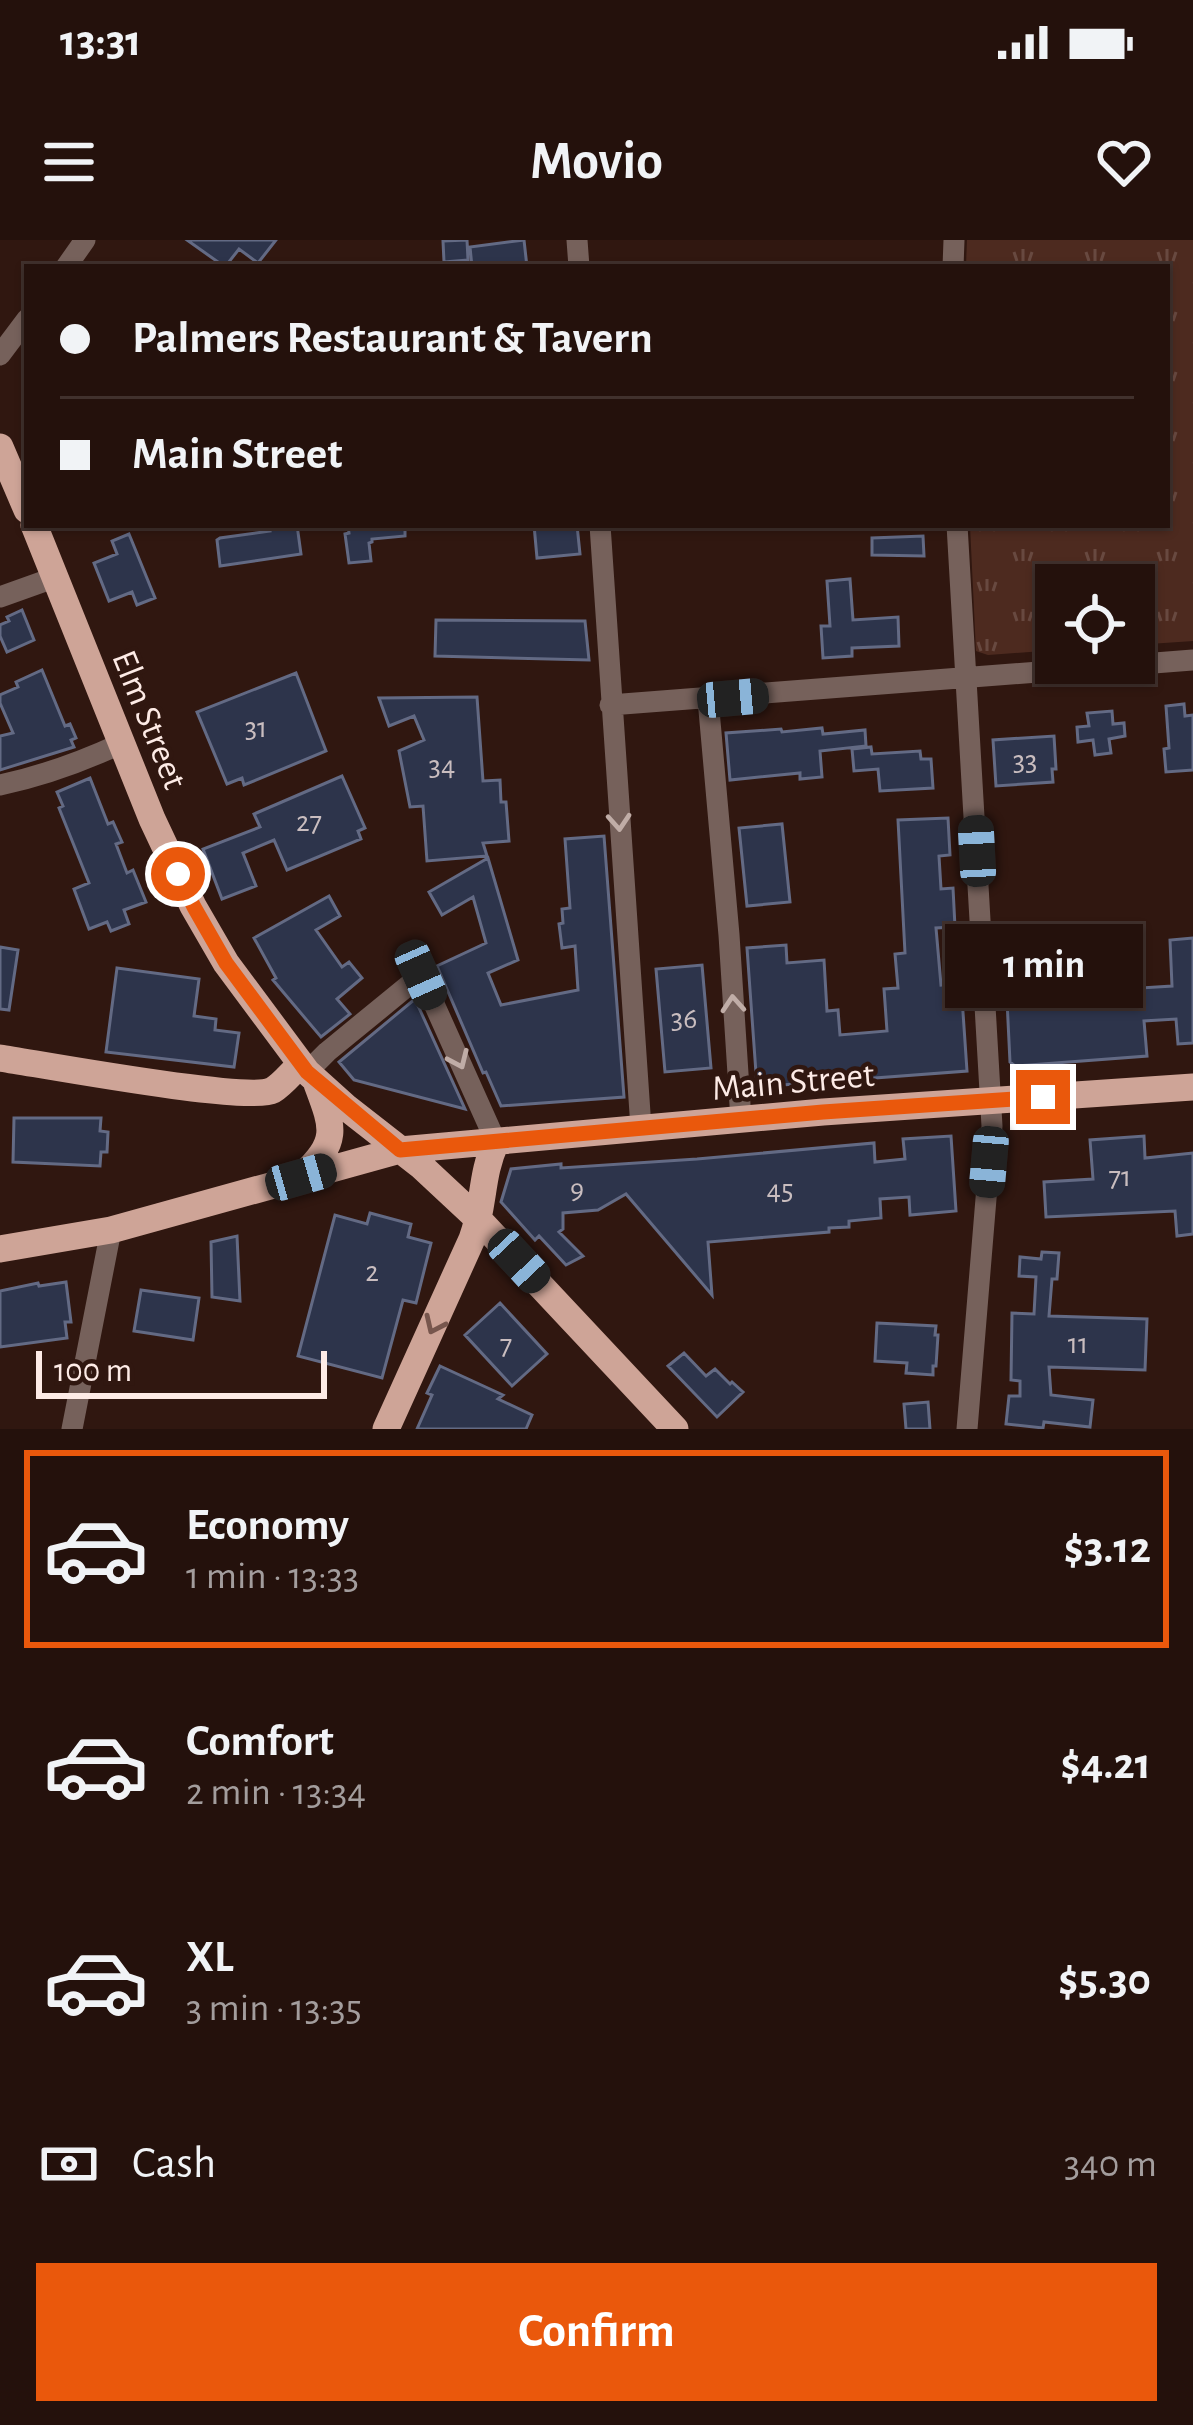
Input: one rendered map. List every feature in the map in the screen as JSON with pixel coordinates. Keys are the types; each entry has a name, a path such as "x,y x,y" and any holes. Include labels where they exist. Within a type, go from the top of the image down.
{"main road":[{"path":"0,447 24,503"},
{"name":"Elm Street","path":"35,528 120,744 209,936 308,1072 479,1220 675,1429"},
{"path":"0,1058 255,1093 308,1072 332,1132 326,1151 301,1177"},
{"name":"Main Street","path":"0,1249 110,1230 400,1150 1193,1087"},
{"path":"386,1429 460,1270 479,1220 485,1165 496,1142"}],"street":[{"path":"0,356 24,323"},
{"path":"600,528 641,1128"},
{"path":"957,528 992,1101 967,1429"},
{"path":"0,597 56,577"},
{"path":"610,705 1193,660"},
{"path":"708,698 741,1120"},
{"path":"0,785 51,772 120,744"},
{"path":"308,1072 421,975 496,1142"},
{"path":"72,1429 110,1230"}],"green space":[{"path":"967,240 1193,240 1193,641 1155,644 1155,564 1035,564 1035,652 988,655 976,651 970,528 1170,528 1170,264 966,264"}],"building":[{"path":"187,240 276,240 258,263 239,249 227,264"},
{"path":"467,240 468,260 444,262 443,241"},
{"path":"524,240 527,264 472,264 470,247"},
{"path":"297,528 301,554 220,566 217,540"},
{"path":"348,528 405,528 405,536 372,539 371,561 349,563 345,534"},
{"path":"534,528 577,528 580,554 537,558"},
{"path":"129,534 155,598 137,605 132,592 109,601 94,563 117,554 112,541"},
{"path":"923,536 924,556 872,555 872,538"},
{"path":"850,579 853,620 898,617 899,646 852,648 852,656 823,658 821,626 830,626 827,581"},
{"path":"22,610 34,640 7,652 0,625"},
{"path":"436,620 585,621 589,660 435,656"},
{"path":"42,670 65,726 70,724 76,738 71,740 74,747 0,770 0,736 13,733 0,695"},
{"path":"296,673 326,751 244,785 242,778 227,784 197,712"},
{"path":"477,697 483,781 500,780 509,841 483,843 487,856 427,861 423,806 410,807 399,751 424,740 414,716 389,726 379,698"},
{"path":"1184,704 1185,716 1193,715 1193,770 1166,772 1166,706"},
{"path":"1112,711 1113,724 1124,723 1125,736 1109,739 1111,753 1095,755 1093,740 1078,742 1077,727 1089,726 1087,713"},
{"path":"822,728 823,734 865,730 866,746 820,751 822,777 800,779 800,773 730,780 726,733"},
{"path":"1054,736 1053,782 996,786 993,740"},
{"path":"871,747 872,754 920,751 921,759 931,759 933,788 880,791 878,769 854,771 852,749"},
{"path":"342,776 365,828 358,831 361,839 287,870 274,840 243,853 256,886 222,899 203,849 260,827 254,814"},
{"path":"90,778 108,824 113,822 122,842 116,844 127,873 133,870 146,902 124,910 129,924 111,931 107,922 89,929 74,889 89,883 59,808 63,806 57,792"},
{"path":"948,818 950,855 939,856 941,889 953,888 955,927 936,928 941,985 961,983 967,1071 757,1087 747,948 786,945 787,963 824,960 827,1011 838,1010 840,1035 887,1031 884,989 898,988 895,954 905,953 898,820"},
{"path":"782,824 790,902 747,906 739,828"},
{"path":"604,836 624,1097 501,1106 437,966 486,943 473,897 442,915 429,892 488,858 518,960 488,973 501,1005 578,990 575,946 562,948 559,924 563,923 562,909 570,908 565,839"},
{"path":"329,896 340,916 316,930 342,967 349,962 362,978 337,999 350,1014 321,1037 273,980 254,938"},
{"path":"1193,938 1193,1043 1178,1044 1176,1019 1144,1021 1147,1056 1015,1066 1010,1062 1006,980 1008,968 1019,967 1018,949 1083,945 1084,961 1138,958 1141,988 1172,986 1170,940"},
{"path":"0,947 18,950 9,1010 0,1009"},
{"path":"702,965 711,1068 665,1072 656,969"},
{"path":"117,968 199,979 194,1016 216,1019 215,1030 239,1033 234,1067 106,1052"},
{"path":"415,999 465,1109 354,1080 339,1062"},
{"path":"14,1118 101,1118 100,1131 108,1132 107,1152 101,1152 100,1166 13,1162"},
{"path":"951,1136 956,1211 910,1215 909,1197 880,1199 881,1218 849,1221 849,1227 829,1228 829,1232 708,1242 712,1295 626,1194 598,1210 563,1213 559,1232 583,1256 566,1265 539,1236 535,1240 501,1202 511,1169 874,1143 875,1162 905,1159 903,1139"},
{"path":"1144,1136 1145,1158 1193,1153 1193,1234 1177,1236 1175,1211 1046,1217 1044,1182 1093,1179 1090,1140"},
{"path":"370,1213 411,1224 408,1237 431,1243 416,1303 403,1300 382,1378 298,1356 335,1215 367,1224"},
{"path":"237,1236 240,1301 212,1297 211,1242"},
{"path":"1042,1252 1059,1253 1049,1316 1147,1319 1145,1370 1049,1367 1051,1395 1093,1400 1090,1427 1006,1424 1009,1396 1020,1396 1020,1381 1011,1380 1012,1313 1034,1314 1036,1277 1019,1276 1020,1257 1041,1259"},
{"path":"66,1282 71,1322 65,1322 67,1338 0,1347 0,1291"},
{"path":"141,1290 199,1298 193,1340 134,1331"},
{"path":"500,1303 547,1354 512,1386 465,1335"},
{"path":"877,1323 936,1326 933,1375 906,1373 907,1363 875,1361"},
{"path":"684,1353 706,1376 715,1369 743,1392 717,1417 668,1366"},
{"path":"440,1366 503,1395 498,1399 532,1415 526,1429 417,1429"},
{"path":"928,1402 930,1429 906,1429 904,1404"}],"route":[{"path":"178,874 226,963 307,1072 400,1150 1043,1097"}]}
